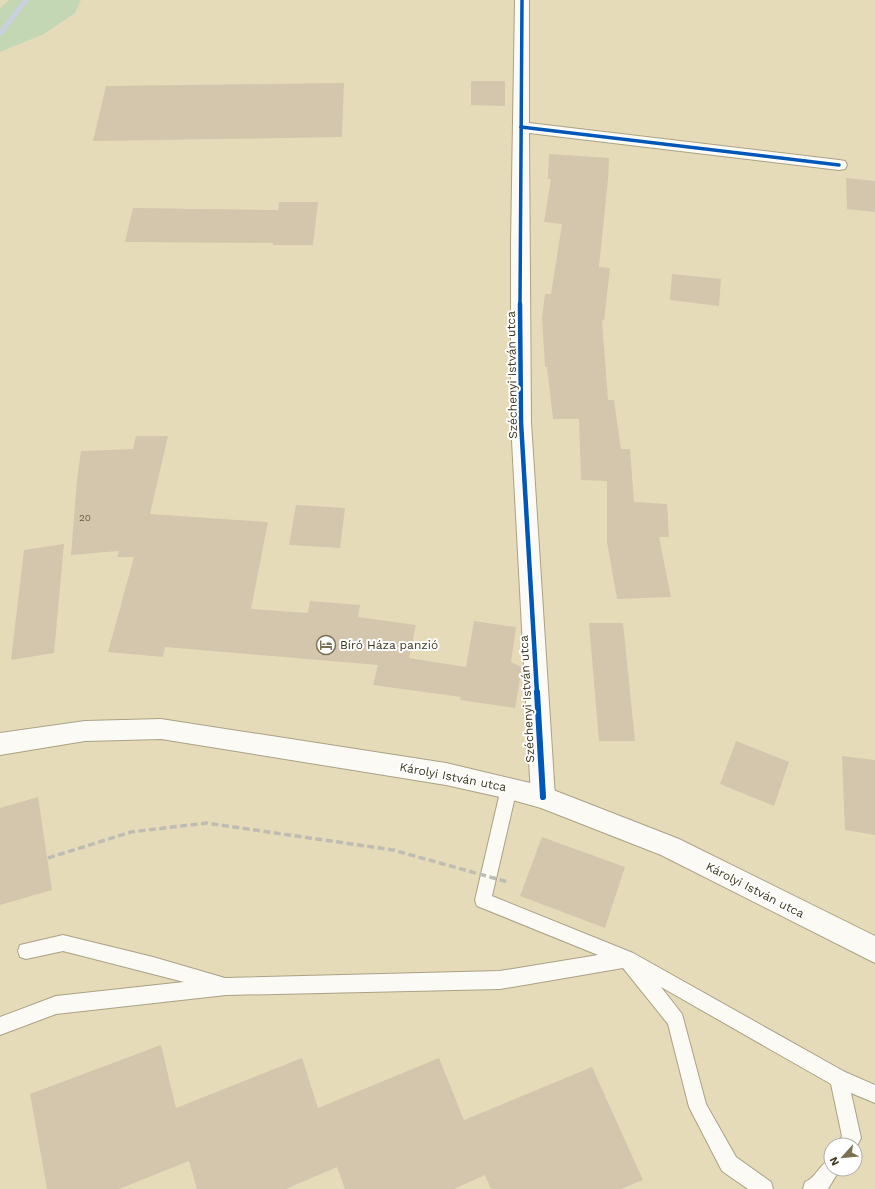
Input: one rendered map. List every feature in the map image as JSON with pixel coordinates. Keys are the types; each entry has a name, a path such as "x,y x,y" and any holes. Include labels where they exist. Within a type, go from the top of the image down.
{"street":[{"name":"Széchenyi István utca","path":"522,0 520,250 521,422 543,797"},
{"path":"521,127 839,165"},
{"name":"Károlyi István utca","path":"0,744 85,731 161,728 446,774 509,788 543,797 670,847 875,950"}],"lane":[{"path":"509,788 483,900 627,959 839,1078 875,1094"},
{"path":"26,951 63,943 153,965 226,986"},
{"path":"0,1026 56,1005 226,986 500,980 627,959"},
{"path":"627,959 676,1020 698,1107 728,1164 764,1189"},
{"path":"839,1078 852,1137"},
{"path":"812,1189 817,1188 825,1177"}],"green space":[{"path":"9,0 81,0 75,13 44,34 0,52 0,8"}],"building":[{"path":"471,81 505,81 505,106 471,105"},
{"path":"344,83 342,137 93,141 106,86"},
{"path":"549,154 609,158 599,267 610,268 604,321 602,320 608,400 614,400 621,449 630,449 634,502 667,504 669,537 659,537 671,597 617,599 607,542 607,481 581,480 579,419 553,419 547,367 545,367 542,318 545,294 551,294 562,224 544,222 551,179 548,179"},
{"path":"846,178 875,181 875,212 847,209"},
{"path":"279,202 318,202 313,245 273,245 273,243 125,242 133,208 278,210"},
{"path":"672,274 721,279 719,306 670,300"},
{"path":"136,436 168,436 150,514 268,522 251,609 308,613 310,601 360,605 358,617 416,625 409,658 466,667 474,621 516,627 511,662 522,667 515,708 460,700 461,697 373,685 378,665 165,647 163,657 108,652 134,557 117,557 119,551 71,555 77,480 81,451 133,449"},
{"path":"296,505 345,508 340,548 289,545"},
{"path":"64,544 54,653 11,660 24,550"},
{"path":"589,623 623,623 635,741 599,741"},
{"path":"736,741 789,762 774,806 720,784"},
{"path":"842,756 875,760 875,835 845,830"},
{"path":"38,797 52,890 0,905 0,808"},
{"path":"542,837 625,867 605,928 520,896"},
{"path":"161,1045 176,1108 302,1058 318,1108 439,1058 464,1120 592,1067 643,1180 621,1189 491,1189 485,1175 454,1189 345,1189 337,1167 286,1189 197,1189 189,1161 119,1189 47,1189 30,1094"}],"waterway":[{"path":"0,34 26,0"}],"railway":[{"path":"48,858 131,832 207,823 393,850 508,882"}],"cycle path":[{"path":"522,0 520,243 521,422 543,797"},
{"path":"521,127 839,165"}],"place":[{"name":"Bíró Háza panzió","path":"326,645"}]}
